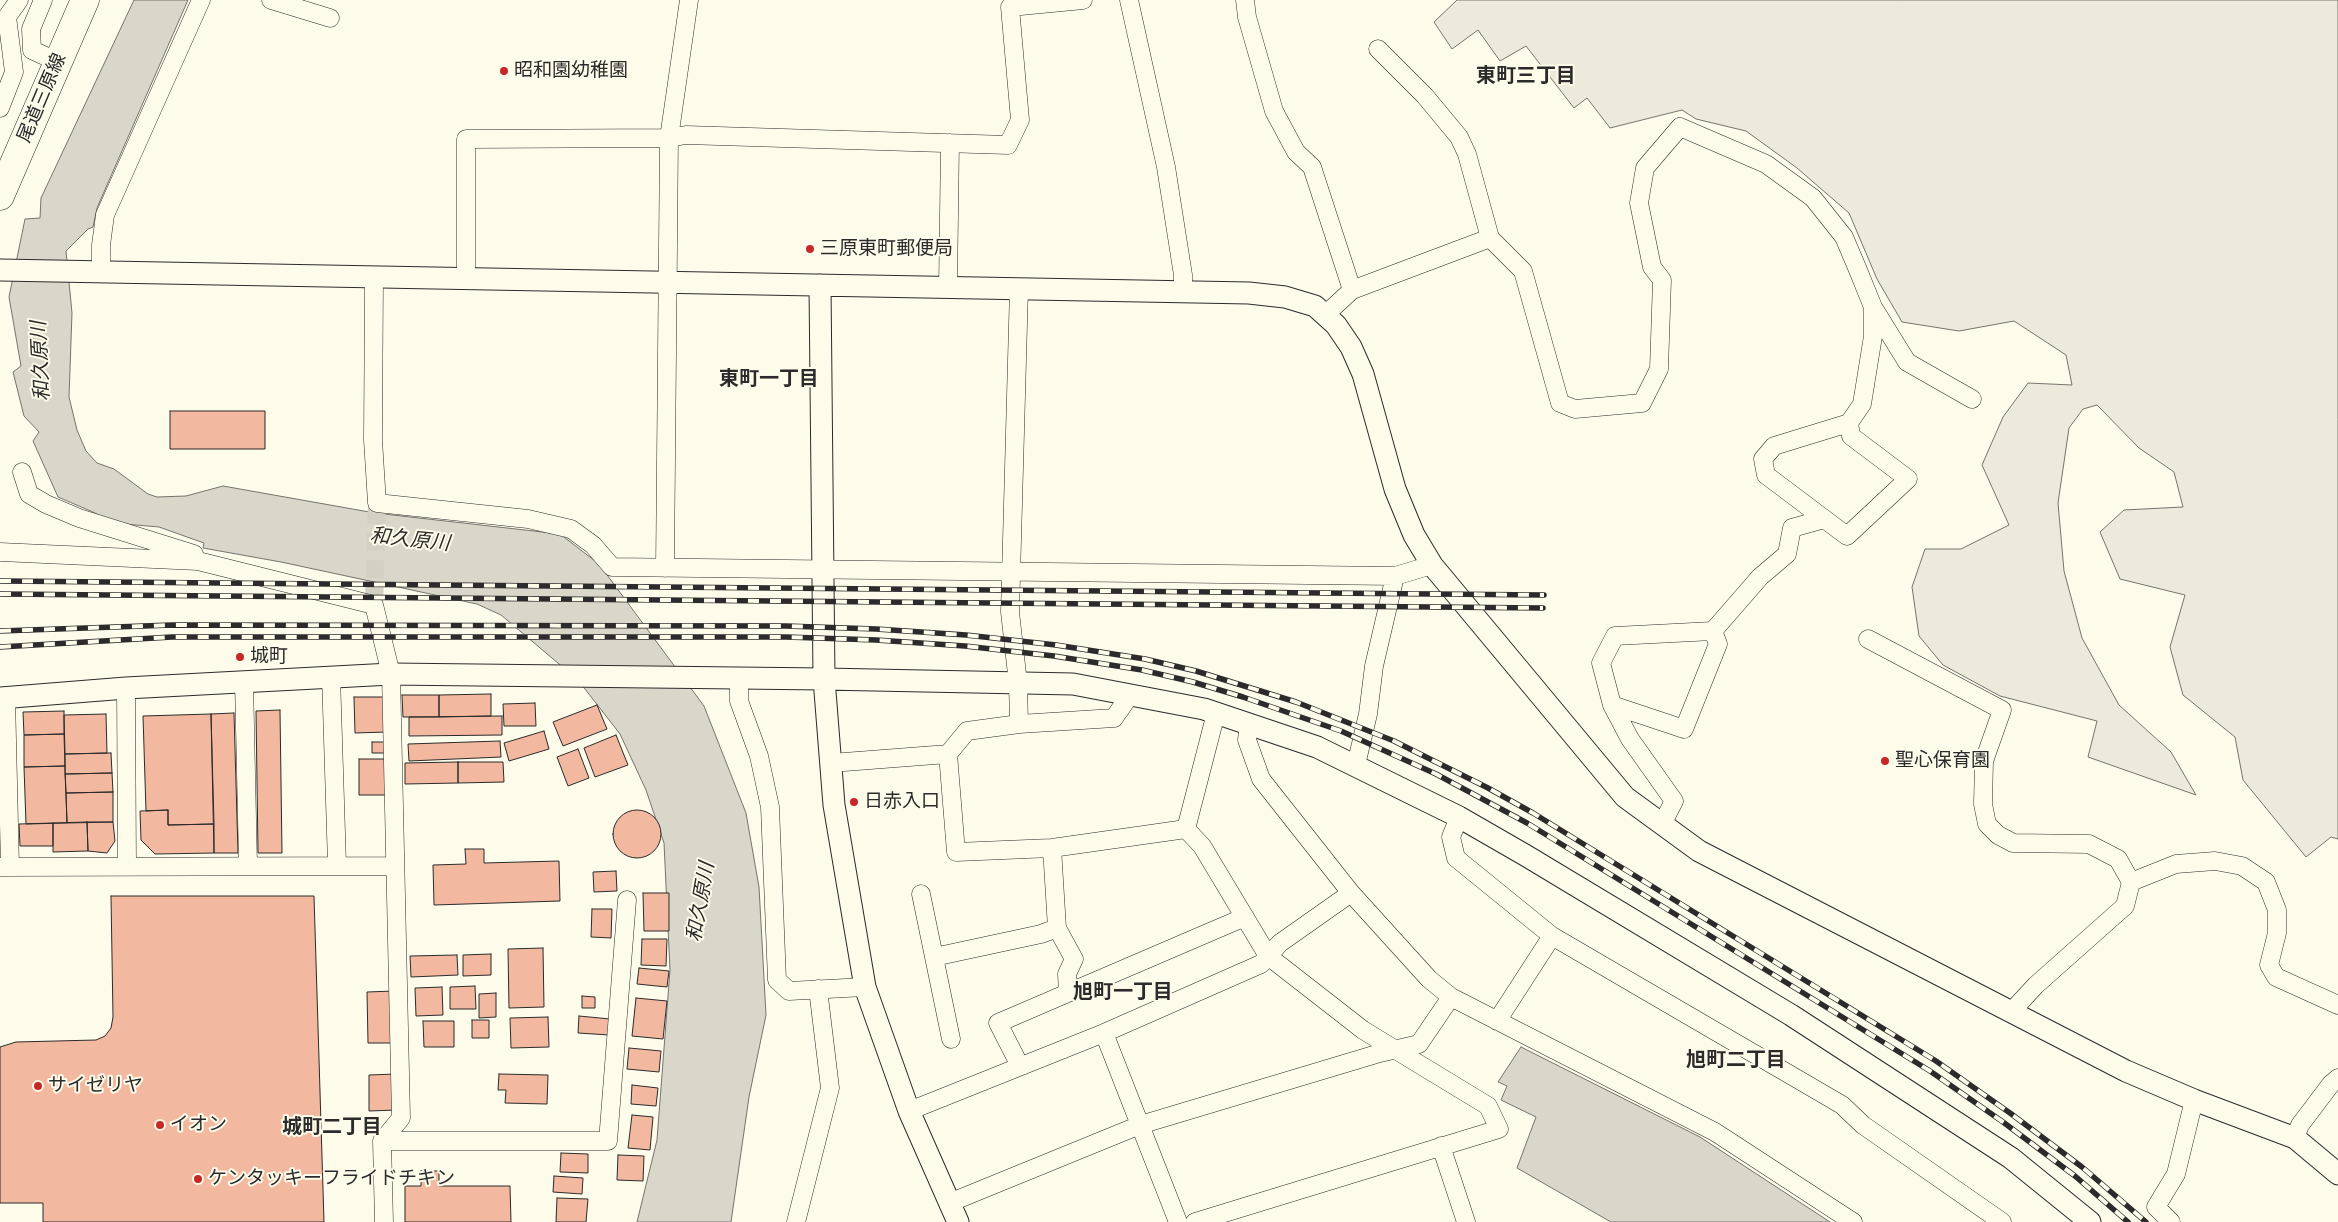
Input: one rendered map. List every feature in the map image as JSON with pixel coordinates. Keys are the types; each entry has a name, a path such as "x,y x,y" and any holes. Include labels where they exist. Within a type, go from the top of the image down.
{"main road":[{"name":"尾道三原線","path":"0,196 85,0"}],"street":[{"path":"0,108 14,72 8,17 19,0"},
{"path":"44,0 31,28 32,50 58,62"},
{"path":"97,273 105,215 201,0"},
{"path":"271,0 330,18"},
{"path":"665,568 668,138 689,0"},
{"path":"466,278 466,139 668,138 686,135 1008,145 1020,120 1009,4 1083,0"},
{"path":"1128,0 1166,167 1183,275 1183,292"},
{"path":"1245,0 1247,17 1274,111 1296,152 1312,167 1352,290"},
{"path":"1378,48 1425,96 1459,137 1468,154 1490,238 1522,271 1560,403 1575,409 1642,403 1659,369 1662,280 1652,268 1638,203 1645,168 1680,127 1766,164 1813,198 1844,236 1873,307 1907,362 1972,399"},
{"path":"948,287 950,143"},
{"path":"1325,315 1352,290 1490,238"},
{"path":"6,271 1249,293 1285,297 1315,306 1336,325 1351,347 1363,374 1395,489 1414,535 1432,565 1626,797 1699,851 2126,1071 2194,1100 2295,1138 2338,1174"},
{"path":"374,277 373,440 377,503 528,519 572,529 593,545 612,567 1395,576 1432,565"},
{"path":"820,285 824,679 834,805 865,987 909,1111 958,1222"},
{"path":"1019,288 1010,572 1010,612 1018,683 1019,724"},
{"path":"1849,423 1851,436 1908,479 1847,536 1766,475 1763,459 1774,446 1849,423 1862,404 1873,336 1873,307"},
{"path":"22,472 29,494 46,504 88,521 194,553 198,561"},
{"path":"1662,824 1674,800 1630,739 1612,705 1601,663 1615,636 1713,631 1760,577 1787,554 1792,528 1824,519"},
{"path":"0,552 198,561 374,605 391,674 401,1118 382,1141 384,1222"},
{"path":"1356,765 1368,714 1374,666 1395,576"},
{"path":"1612,705 1684,729 1718,644 1713,631"},
{"path":"1868,639 2002,710 1984,761 1983,804 1987,824 1998,835 2013,843 2089,844 2118,859 2131,882 2125,906 2036,985 2011,1012"},
{"path":"395,866 337,864 5,867 3,698 126,688 391,674 1073,684 1216,712 1317,747 1459,817 1791,1015 2011,1158 2090,1222"},
{"path":"332,676 337,864"},
{"path":"739,679 739,701 759,756 770,807 777,980 789,991 865,987"},
{"path":"244,681 248,865"},
{"path":"126,688 127,866"},
{"path":"1130,695 1114,718 1019,724 966,731 948,754 956,852 1052,848 1186,829"},
{"path":"1186,829 1216,712"},
{"path":"1249,724 1247,740 1261,779 1351,893 1429,979 1452,997 1715,1132 1853,1222"},
{"path":"830,763 948,754"},
{"path":"1459,817 1451,837 1456,858 1552,936 1842,1105 1863,1125 2002,1222"},
{"path":"1186,829 1202,846 1268,956 1364,1030 1488,1106 1499,1130 1195,1222"},
{"path":"1052,848 1057,928 1074,958 1066,974 1068,993"},
{"path":"2131,882 2176,864 2215,860 2242,866 2266,882 2277,910 2277,933 2269,965 2276,977 2338,1005"},
{"path":"909,1111 1104,1033 1261,964 1280,943 1351,893"},
{"path":"921,894 951,1039"},
{"path":"382,1141 608,1141 627,900"},
{"path":"1020,1066 998,1023 1244,917"},
{"path":"934,957 1041,934 1057,928"},
{"path":"1497,1021 1552,936"},
{"path":"796,1222 830,1088 818,989"},
{"path":"949,1203 1140,1125 1380,1053 1419,1044 1452,997"},
{"path":"1104,1033 1178,1222"},
{"path":"2295,1138 2300,1125 2331,1084 2338,1078"},
{"path":"2171,1222 2156,1206 2176,1174 2194,1100"},
{"path":"1441,1146 1466,1222"}],"shaded area":[{"path":"1457,0 2338,0 2338,839 2331,837 2306,857 2243,780 2235,737 2183,695 2170,647 2185,595 2120,579 2100,532 2124,510 2183,507 2174,472 2139,448 2097,405 2083,409 2069,428 2058,503 2064,571 2082,638 2119,705 2171,752 2196,795 2088,757 2097,721 2000,696 1943,665 1919,636 1912,587 1925,549 1961,549 2009,525 1982,465 2003,417 2028,383 2072,385 2066,355 2014,321 1959,331 1902,322 1877,279 1849,213 1797,168 1746,131 1696,119 1682,110 1610,128 1587,98 1574,108 1526,46 1500,61 1478,30 1452,49 1434,22"}],"water":[{"name":"和久原川","path":"134,0 188,0 97,208 93,227 88,229 66,251 72,313 69,397 77,430 86,451 97,463 114,469 148,494 157,497 186,496 223,486 375,513 560,534 599,564 704,706 746,813 759,887 766,1015 749,1097 731,1222 637,1222 657,1140 670,970 664,843 646,790 620,734 578,680 501,615 477,604 281,562 203,548 204,543 159,527 113,523 58,497 33,441 39,432 24,416 13,372 21,366 9,297 25,219 40,218 41,198"},
{"path":"1521,1047 1700,1137 1830,1222 1611,1222 1517,1168 1536,1117 1501,1100 1507,1086 1498,1082"}],"building":[{"path":"170,411 265,411 265,449 170,449"},
{"path":"491,694 491,716 439,717 439,695"},
{"path":"402,695 439,695 439,717 403,717"},
{"path":"354,697 387,697 387,732 355,733"},
{"path":"535,703 536,726 504,726 503,704"},
{"path":"597,705 607,729 563,746 553,722"},
{"path":"280,710 282,853 258,853 256,711"},
{"path":"64,711 64,734 24,735 23,712"},
{"path":"234,713 238,853 214,853 211,714"},
{"path":"106,714 107,753 65,754 64,715"},
{"path":"211,714 214,824 168,825 168,810 146,811 143,716"},
{"path":"502,716 502,735 409,736 409,717"},
{"path":"544,731 549,749 509,761 504,743"},
{"path":"64,734 65,766 24,767 24,735"},
{"path":"616,735 628,765 595,777 584,748"},
{"path":"500,741 501,757 409,761 408,744"},
{"path":"372,742 388,742 388,753 372,753"},
{"path":"578,749 589,778 568,786 557,757"},
{"path":"111,753 112,773 65,774 65,754"},
{"path":"359,759 389,759 389,795 359,795"},
{"path":"458,762 503,762 504,782 458,783"},
{"path":"458,762 458,783 405,784 405,763"},
{"path":"65,766 67,823 26,824 24,767"},
{"path":"112,773 113,792 66,793 65,774"},
{"path":"113,792 113,822 67,823 66,793"},
{"path":"168,810 168,825 214,824 214,853 155,854 141,840 140,811"},
{"path":"632,810 642,810 651,814 657,820 660,825 660,843 651,854 642,858 632,858 623,854 617,848 613,839 613,829 617,820 623,814"},
{"path":"87,822 88,851 53,852 53,823"},
{"path":"87,822 113,822 115,841 107,853 88,851"},
{"path":"53,823 53,846 20,846 19,824"},
{"path":"465,849 484,849 484,863 559,861 560,901 434,905 433,865 466,864"},
{"path":"616,871 617,891 594,892 593,872"},
{"path":"643,893 669,893 669,931 644,931"},
{"name":"イオン","path":"111,896 314,896 324,1222 43,1222 43,1203 0,1203 0,1047 16,1042 96,1040 105,1036 111,1028 113,1017"},
{"path":"592,909 612,909 611,938 591,937"},
{"path":"642,939 667,939 666,966 641,965"},
{"path":"543,948 544,1007 509,1008 508,949"},
{"path":"491,954 491,975 463,976 463,955"},
{"path":"457,955 458,975 411,977 410,956"},
{"path":"639,968 669,971 667,987 637,984"},
{"path":"475,986 476,1009 450,1009 450,987"},
{"path":"442,987 443,1015 416,1016 415,988"},
{"path":"394,991 395,1043 368,1043 367,992"},
{"path":"496,993 496,1017 479,1018 479,994"},
{"path":"582,996 595,997 595,1008 582,1008"},
{"path":"636,998 667,1001 663,1039 632,1036"},
{"path":"579,1016 610,1019 609,1035 578,1033"},
{"path":"548,1017 549,1047 511,1048 510,1018"},
{"path":"472,1020 489,1020 489,1038 472,1038"},
{"path":"423,1021 454,1021 454,1047 424,1047"},
{"path":"629,1048 661,1051 659,1072 627,1069"},
{"path":"396,1074 397,1110 369,1111 369,1075"},
{"path":"499,1074 548,1075 547,1104 505,1103 506,1090 498,1090"},
{"path":"632,1085 658,1088 656,1106 631,1104"},
{"path":"632,1115 653,1117 650,1150 628,1148"},
{"path":"561,1153 588,1154 588,1173 560,1172"},
{"path":"618,1155 644,1156 643,1181 617,1180"},
{"path":"421,1171 439,1171 439,1186 510,1186 511,1222 405,1222 405,1186 421,1186"},
{"path":"554,1176 583,1178 582,1194 553,1192"},
{"path":"557,1198 588,1199 586,1222 556,1222"}],"tunnel":[{"path":"374,605 377,503"}],"railway":[{"path":"0,581 1544,595"},
{"path":"0,594 1543,608"},
{"path":"0,631 172,625 786,626 876,629 966,635 1056,645 1145,659 1196,671 1296,702 1394,741 1488,788 1533,813 1936,1061 2082,1167 2146,1222"},
{"path":"0,647 172,637 786,637 876,640 965,646 1054,656 1142,670 1193,682 1341,731 1436,774 1527,823 1930,1071 2003,1122 2075,1176 2128,1222"}],"place":[{"name":"昭和園幼稚園","path":"504,71"},
{"name":"三原東町郵便局","path":"810,249"},
{"name":"城町","path":"240,657"},
{"name":"聖心保育園","path":"1885,761"},
{"name":"日赤入口","path":"854,802"},
{"name":"サイゼリヤ","path":"38,1086"},
{"name":"イオン","path":"160,1125"},
{"name":"ケンタッキーフライドチキン","path":"198,1179"}],"district":[{"name":"東町三丁目","path":"1526,76"},
{"name":"東町一丁目","path":"769,379"},
{"name":"旭町一丁目","path":"1123,992"},
{"name":"旭町二丁目","path":"1736,1060"},
{"name":"城町二丁目","path":"332,1127"}]}
